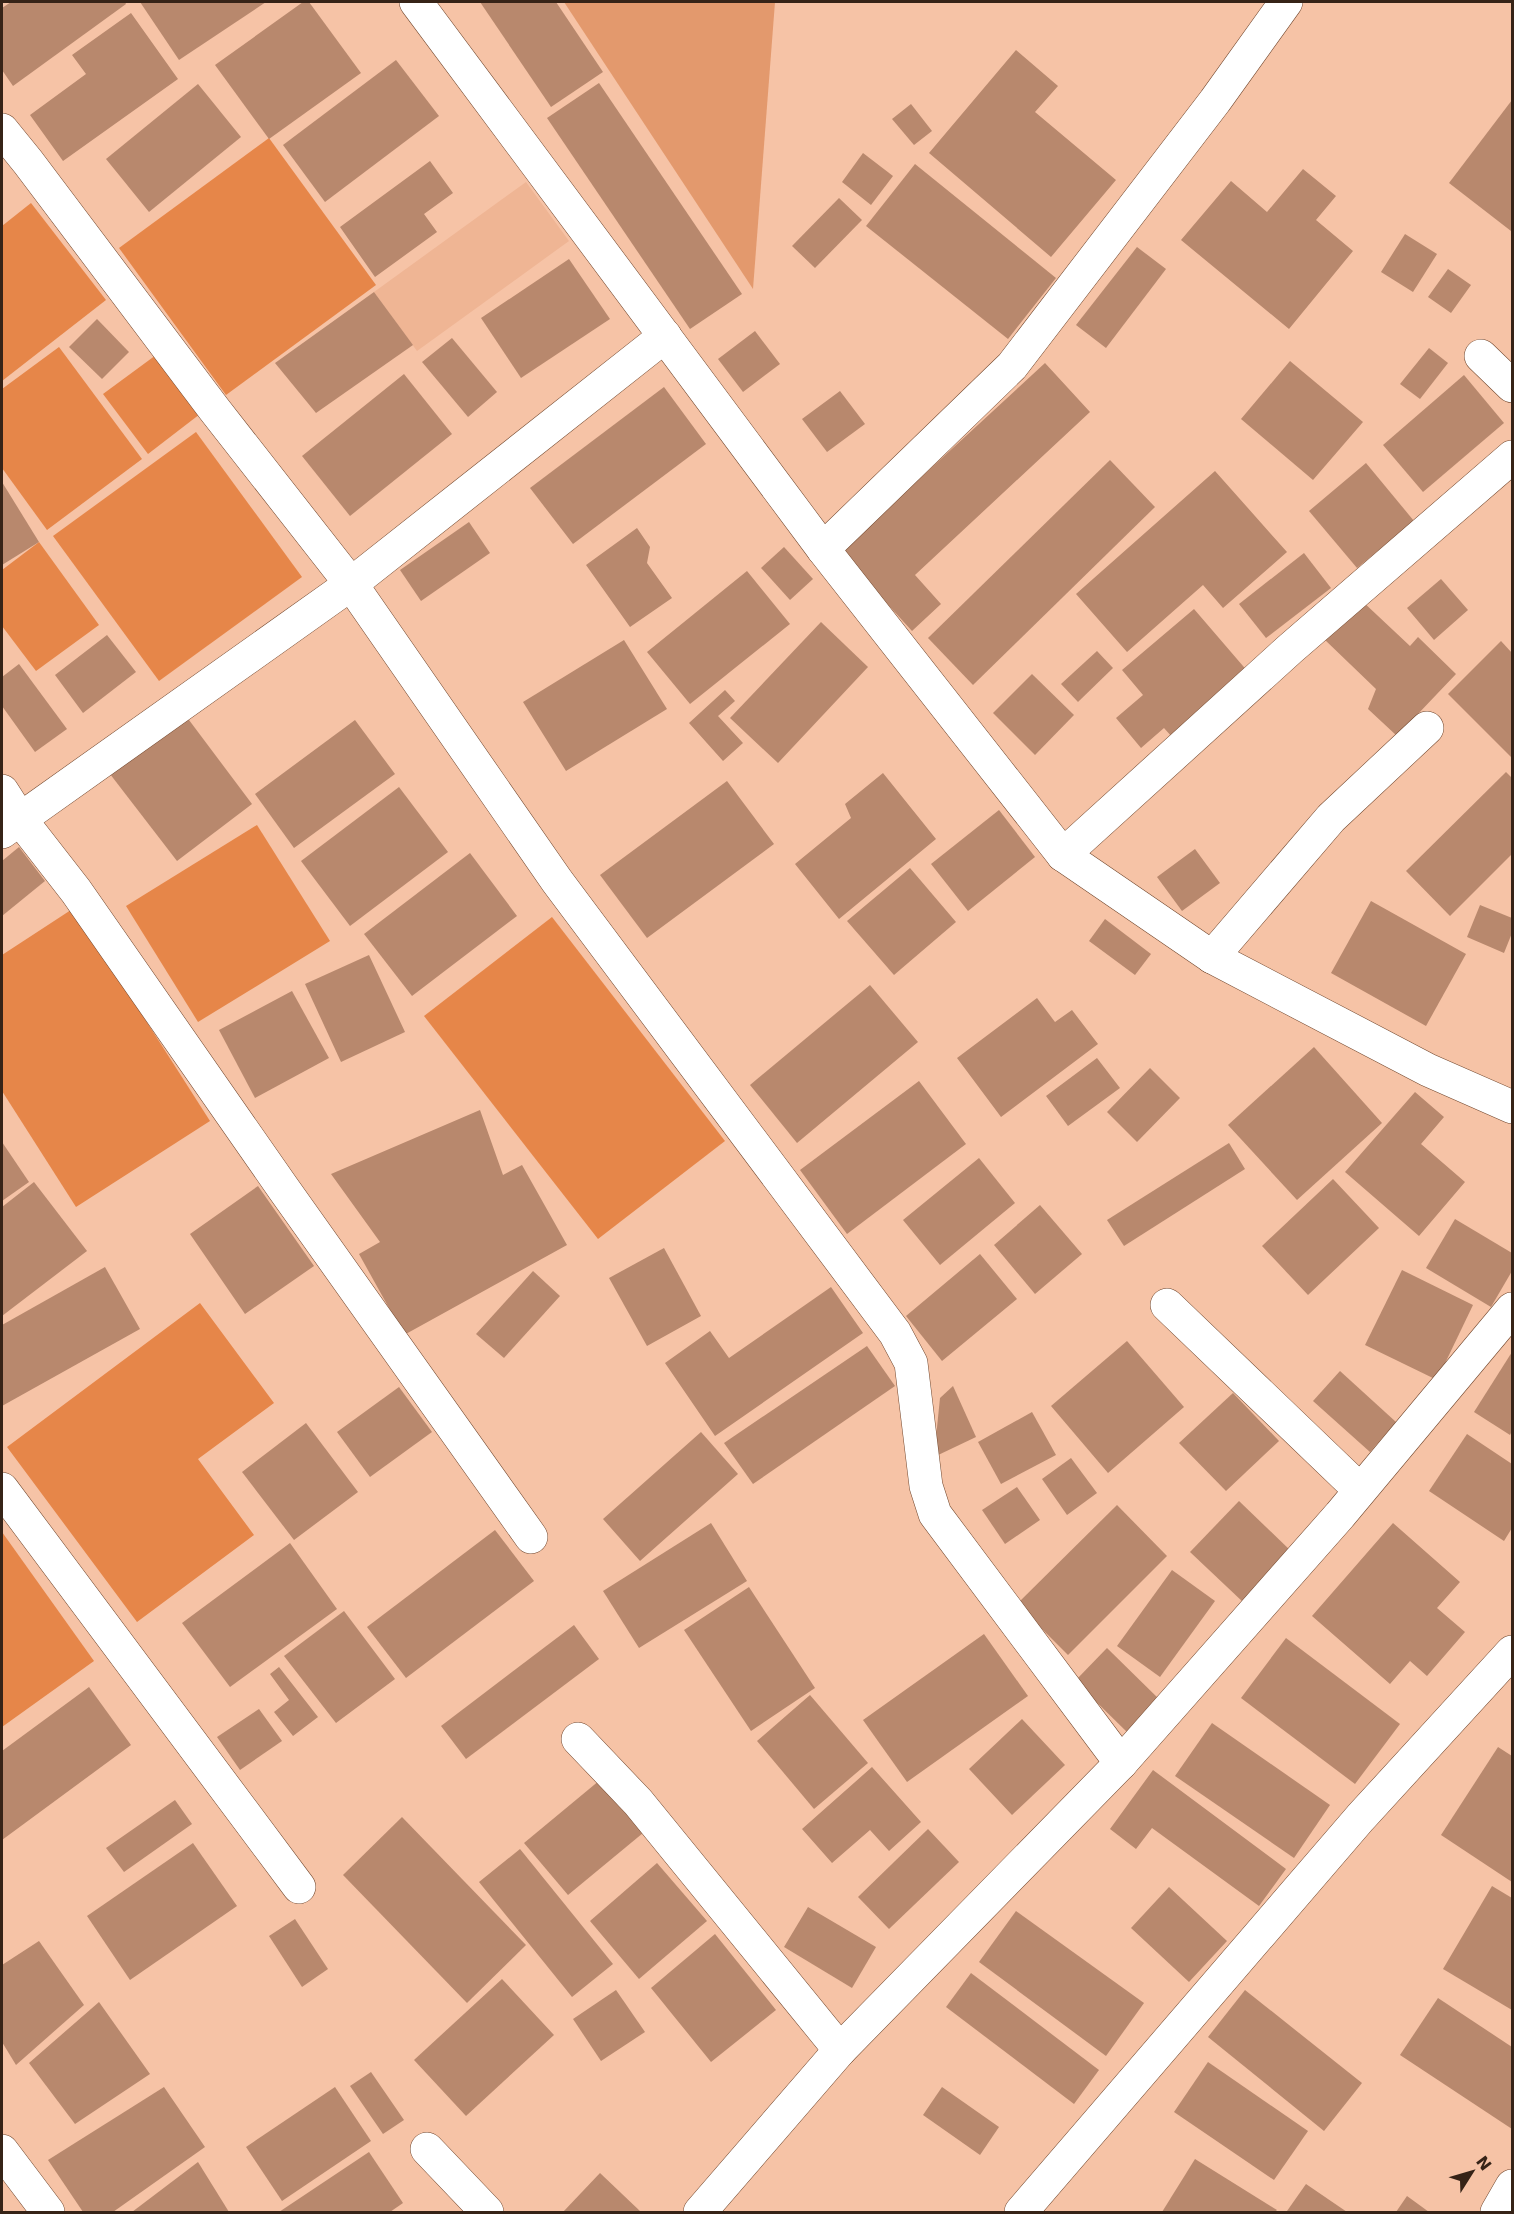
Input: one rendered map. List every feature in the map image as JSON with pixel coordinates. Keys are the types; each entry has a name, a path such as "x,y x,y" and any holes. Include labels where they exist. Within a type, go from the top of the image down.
{"street":[{"path":"416,2 823,549 1063,855 1212,957 1428,1070 1512,1107"},
{"path":"823,549 1012,366 1215,101 1286,2"},
{"path":"2,130 351,584 557,881 895,1333 910,1363 926,1486 935,1514 1120,1763"},
{"path":"11,826 351,584 665,336"},
{"path":"1481,356 1512,386"},
{"path":"1063,855 1290,649 1512,457"},
{"path":"1212,957 1331,818 1427,728"},
{"path":"2,791 11,826 76,891 531,1537"},
{"path":"1167,1305 1360,1490"},
{"path":"700,2212 840,2050 1120,1763 1360,1490 1512,1309"},
{"path":"2,1489 299,1887"},
{"path":"1021,2212 1360,1818 1512,1652"},
{"path":"578,1738 638,1802 840,2050"},
{"path":"427,2149 487,2212"},
{"path":"2,2151 48,2212"},
{"path":"1497,2212 1512,2186"}],"shaded area":[{"path":"564,2 775,2 753,289"},
{"path":"269,138 376,285 226,395 119,248"},
{"path":"526,182 569,241 417,351 374,292"},
{"path":"31,203 106,300 2,381 2,226"},
{"path":"59,347 142,459 47,530 2,468 2,389"},
{"path":"156,355 200,414 148,454 103,394"},
{"path":"196,432 302,577 159,681 53,536"},
{"path":"39,542 99,625 36,671 2,626 2,570"},
{"path":"257,825 330,941 198,1022 126,906"},
{"path":"74,908 210,1121 76,1207 2,1091 2,955"},
{"path":"552,917 725,1141 598,1239 424,1016"},
{"path":"200,1303 274,1403 198,1459 254,1535 137,1622 7,1447"},
{"path":"2,1532 94,1661 2,1727"}],"building":[{"path":"11,2 125,2 126,4 13,86 2,70 2,8"},
{"path":"140,2 266,2 179,60"},
{"path":"303,2 309,2 361,73 269,139 215,65"},
{"path":"480,2 556,2 603,72 551,107"},
{"path":"131,13 178,79 63,161 30,115 86,74 72,55"},
{"path":"1016,50 1058,86 1035,112 1116,180 1051,257 929,153"},
{"path":"396,60 439,116 325,202 283,145"},
{"path":"599,83 742,294 690,329 547,118"},
{"path":"198,84 241,137 149,212 106,159"},
{"path":"1512,100 1512,229 1511,231 1449,183"},
{"path":"911,104 932,131 914,145 892,119"},
{"path":"863,153 893,176 871,205 842,182"},
{"path":"430,161 453,193 424,214 437,232 375,277 340,227"},
{"path":"915,164 1056,278 1008,339 866,226"},
{"path":"1303,169 1336,196 1316,220 1353,251 1289,329 1181,240 1231,181 1267,212"},
{"path":"839,198 862,220 815,268 792,246"},
{"path":"1405,234 1437,254 1413,292 1381,272"},
{"path":"1137,247 1166,269 1106,348 1076,325"},
{"path":"569,259 610,319 521,378 481,318"},
{"path":"1448,269 1471,285 1451,313 1428,297"},
{"path":"374,292 413,345 316,413 275,363"},
{"path":"97,319 129,352 102,379 69,347"},
{"path":"755,331 780,364 743,392 718,359"},
{"path":"452,338 497,392 468,417 422,362"},
{"path":"1429,348 1448,363 1420,399 1400,384"},
{"path":"1290,361 1363,422 1313,480 1241,419"},
{"path":"1045,363 1090,412 915,575 941,604 912,631 840,552"},
{"path":"404,374 452,434 350,516 302,456"},
{"path":"1464,375 1504,423 1423,492 1383,445"},
{"path":"664,387 706,444 573,544 530,488"},
{"path":"840,391 865,424 827,452 802,419"},
{"path":"1110,460 1155,507 973,685 928,638"},
{"path":"1366,463 1414,521 1357,568 1309,511"},
{"path":"1215,471 1287,552 1223,608 1203,585 1127,652 1076,594"},
{"path":"2,482 39,542 2,565"},
{"path":"469,522 490,553 421,601 400,570"},
{"path":"637,528 650,547 647,563 672,598 630,627 586,565"},
{"path":"784,547 813,579 790,600 761,568"},
{"path":"1304,553 1331,588 1266,638 1239,604"},
{"path":"747,571 790,624 690,704 647,652"},
{"path":"1441,579 1468,610 1434,640 1407,608"},
{"path":"1361,600 1410,646 1418,637 1456,674 1397,736 1368,709 1376,689 1324,639"},
{"path":"1194,609 1249,673 1172,737 1164,728 1141,748 1116,718 1143,695 1122,670"},
{"path":"821,622 868,667 778,763 730,718"},
{"path":"107,635 136,672 83,713 55,675"},
{"path":"624,640 667,709 566,771 523,702"},
{"path":"1501,641 1512,653 1512,758 1448,694"},
{"path":"1097,651 1113,668 1078,702 1061,684"},
{"path":"19,664 67,729 35,752 2,706 2,677"},
{"path":"1032,674 1074,715 1035,755 993,713"},
{"path":"725,690 735,701 718,716 743,743 723,761 689,723"},
{"path":"186,716 252,804 177,861 110,774"},
{"path":"355,720 395,774 294,848 255,794"},
{"path":"1506,772 1512,778 1512,854 1450,916 1406,871"},
{"path":"883,773 936,839 839,919 795,864 851,818 845,804"},
{"path":"727,781 774,844 647,938 600,875"},
{"path":"399,787 448,852 350,926 301,861"},
{"path":"999,810 1035,857 968,911 931,864"},
{"path":"19,847 45,881 2,916 2,861"},
{"path":"1195,849 1220,883 1182,911 1157,877"},
{"path":"470,853 517,916 412,996 364,934"},
{"path":"910,868 956,922 894,975 847,921"},
{"path":"1371,901 1466,954 1426,1026 1331,973"},
{"path":"1480,905 1512,918 1512,933 1504,953 1467,937"},
{"path":"1105,919 1151,954 1135,975 1089,941"},
{"path":"369,955 405,1032 341,1062 305,984"},
{"path":"870,985 918,1042 797,1143 750,1085"},
{"path":"292,991 329,1058 255,1098 219,1030"},
{"path":"1037,998 1055,1022 1072,1010 1098,1044 1001,1117 957,1058"},
{"path":"1314,1047 1382,1123 1297,1200 1228,1125"},
{"path":"1097,1058 1120,1088 1068,1126 1046,1096"},
{"path":"1150,1068 1180,1098 1137,1142 1107,1112"},
{"path":"919,1081 966,1144 847,1234 800,1170"},
{"path":"1415,1092 1444,1117 1421,1144 1465,1182 1419,1236 1345,1172"},
{"path":"480,1110 503,1175 522,1165 567,1245 404,1335 359,1254 380,1242 331,1174"},
{"path":"2,1142 29,1182 2,1201"},
{"path":"1229,1143 1245,1169 1124,1246 1107,1220"},
{"path":"979,1158 1015,1203 940,1265 903,1220"},
{"path":"1333,1179 1379,1228 1308,1295 1262,1246"},
{"path":"34,1182 87,1251 2,1316 2,1207"},
{"path":"258,1186 314,1266 245,1314 190,1234"},
{"path":"1040,1205 1082,1254 1035,1294 994,1245"},
{"path":"1455,1219 1512,1253 1512,1271 1491,1307 1426,1268"},
{"path":"664,1248 701,1316 647,1346 609,1278"},
{"path":"980,1254 1017,1299 942,1361 906,1316"},
{"path":"105,1267 140,1329 2,1406 2,1325"},
{"path":"1402,1270 1473,1305 1437,1380 1365,1345"},
{"path":"533,1271 560,1296 504,1358 476,1334"},
{"path":"831,1287 863,1333 715,1436 665,1363 710,1331 729,1358"},
{"path":"1127,1341 1184,1407 1108,1473 1051,1406"},
{"path":"867,1346 895,1386 753,1484 724,1443"},
{"path":"1512,1352 1512,1431 1510,1435 1474,1412"},
{"path":"1340,1371 1396,1422 1370,1452 1313,1401"},
{"path":"953,1386 976,1437 934,1457 940,1398"},
{"path":"399,1387 432,1432 370,1477 337,1432"},
{"path":"1233,1393 1279,1441 1226,1491 1179,1443"},
{"path":"1032,1412 1056,1455 1001,1484 978,1442"},
{"path":"306,1423 358,1492 294,1540 242,1472"},
{"path":"701,1432 738,1474 640,1561 603,1519"},
{"path":"1467,1434 1512,1464 1512,1528 1504,1541 1429,1491"},
{"path":"1071,1458 1097,1493 1067,1515 1042,1479"},
{"path":"1017,1487 1040,1520 1005,1544 982,1510"},
{"path":"1239,1501 1293,1553 1244,1603 1190,1552"},
{"path":"1117,1505 1167,1556 1068,1655 1017,1604"},
{"path":"711,1523 747,1581 639,1648 603,1591"},
{"path":"1393,1523 1460,1582 1437,1608 1465,1632 1427,1676 1410,1661 1390,1684 1312,1616"},
{"path":"495,1530 534,1581 406,1678 367,1627"},
{"path":"290,1543 337,1609 230,1687 182,1623"},
{"path":"1172,1570 1215,1601 1160,1677 1117,1646"},
{"path":"749,1587 815,1688 751,1731 684,1630"},
{"path":"344,1611 395,1679 336,1723 284,1656"},
{"path":"574,1625 599,1659 466,1759 441,1726"},
{"path":"984,1634 1028,1696 907,1782 863,1720"},
{"path":"1286,1638 1400,1724 1355,1784 1241,1698"},
{"path":"1107,1648 1162,1702 1130,1735 1075,1681"},
{"path":"279,1667 318,1717 293,1736 274,1712 289,1700 270,1674"},
{"path":"89,1687 131,1745 2,1840 2,1751"},
{"path":"810,1695 868,1763 814,1809 757,1741"},
{"path":"259,1709 282,1741 240,1770 217,1737"},
{"path":"1022,1719 1065,1765 1012,1815 969,1769"},
{"path":"1212,1723 1330,1805 1294,1858 1175,1776"},
{"path":"1498,1747 1512,1756 1512,1882 1441,1835"},
{"path":"872,1767 921,1822 889,1851 870,1830 832,1863 802,1829"},
{"path":"1153,1770 1286,1869 1259,1906 1152,1828 1136,1849 1110,1829"},
{"path":"600,1780 643,1833 568,1895 524,1843"},
{"path":"175,1800 192,1824 124,1872 106,1848"},
{"path":"402,1817 526,1945 467,2003 343,1875"},
{"path":"928,1829 959,1862 889,1929 858,1897"},
{"path":"193,1843 237,1906 130,1980 87,1916"},
{"path":"520,1849 613,1964 572,1997 479,1882"},
{"path":"657,1863 707,1921 639,1979 590,1921"},
{"path":"1492,1886 1512,1898 1512,2010 1443,1969"},
{"path":"1169,1887 1227,1941 1189,1982 1131,1928"},
{"path":"808,1907 876,1947 852,1988 784,1947"},
{"path":"1016,1911 1144,2003 1106,2056 979,1962"},
{"path":"295,1919 328,1969 302,1987 269,1936"},
{"path":"715,1934 776,2010 711,2062 651,1988"},
{"path":"39,1941 84,2005 16,2065 2,2042 2,1965"},
{"path":"971,1973 1099,2070 1074,2104 946,2007"},
{"path":"502,1979 554,2035 466,2116 414,2060"},
{"path":"616,1990 645,2032 601,2061 573,2019"},
{"path":"1245,1990 1362,2083 1324,2131 1208,2037"},
{"path":"1438,1998 1512,2047 1512,2129 1400,2055"},
{"path":"99,2002 150,2074 75,2124 29,2063"},
{"path":"1208,2062 1308,2131 1274,2180 1174,2112"},
{"path":"371,2072 404,2120 383,2134 350,2086"},
{"path":"164,2087 205,2147 113,2212 83,2212 48,2160"},
{"path":"335,2087 371,2141 282,2201 246,2147"},
{"path":"942,2087 999,2127 980,2155 923,2115"},
{"path":"369,2152 403,2203 390,2212 279,2212"},
{"path":"1195,2159 1277,2210 1275,2212 1162,2212"},
{"path":"198,2162 229,2212 132,2212"},
{"path":"600,2173 641,2212 563,2212"},
{"path":"1306,2184 1347,2212 1287,2211"},
{"path":"1407,2196 1429,2212 1396,2212"}]}
